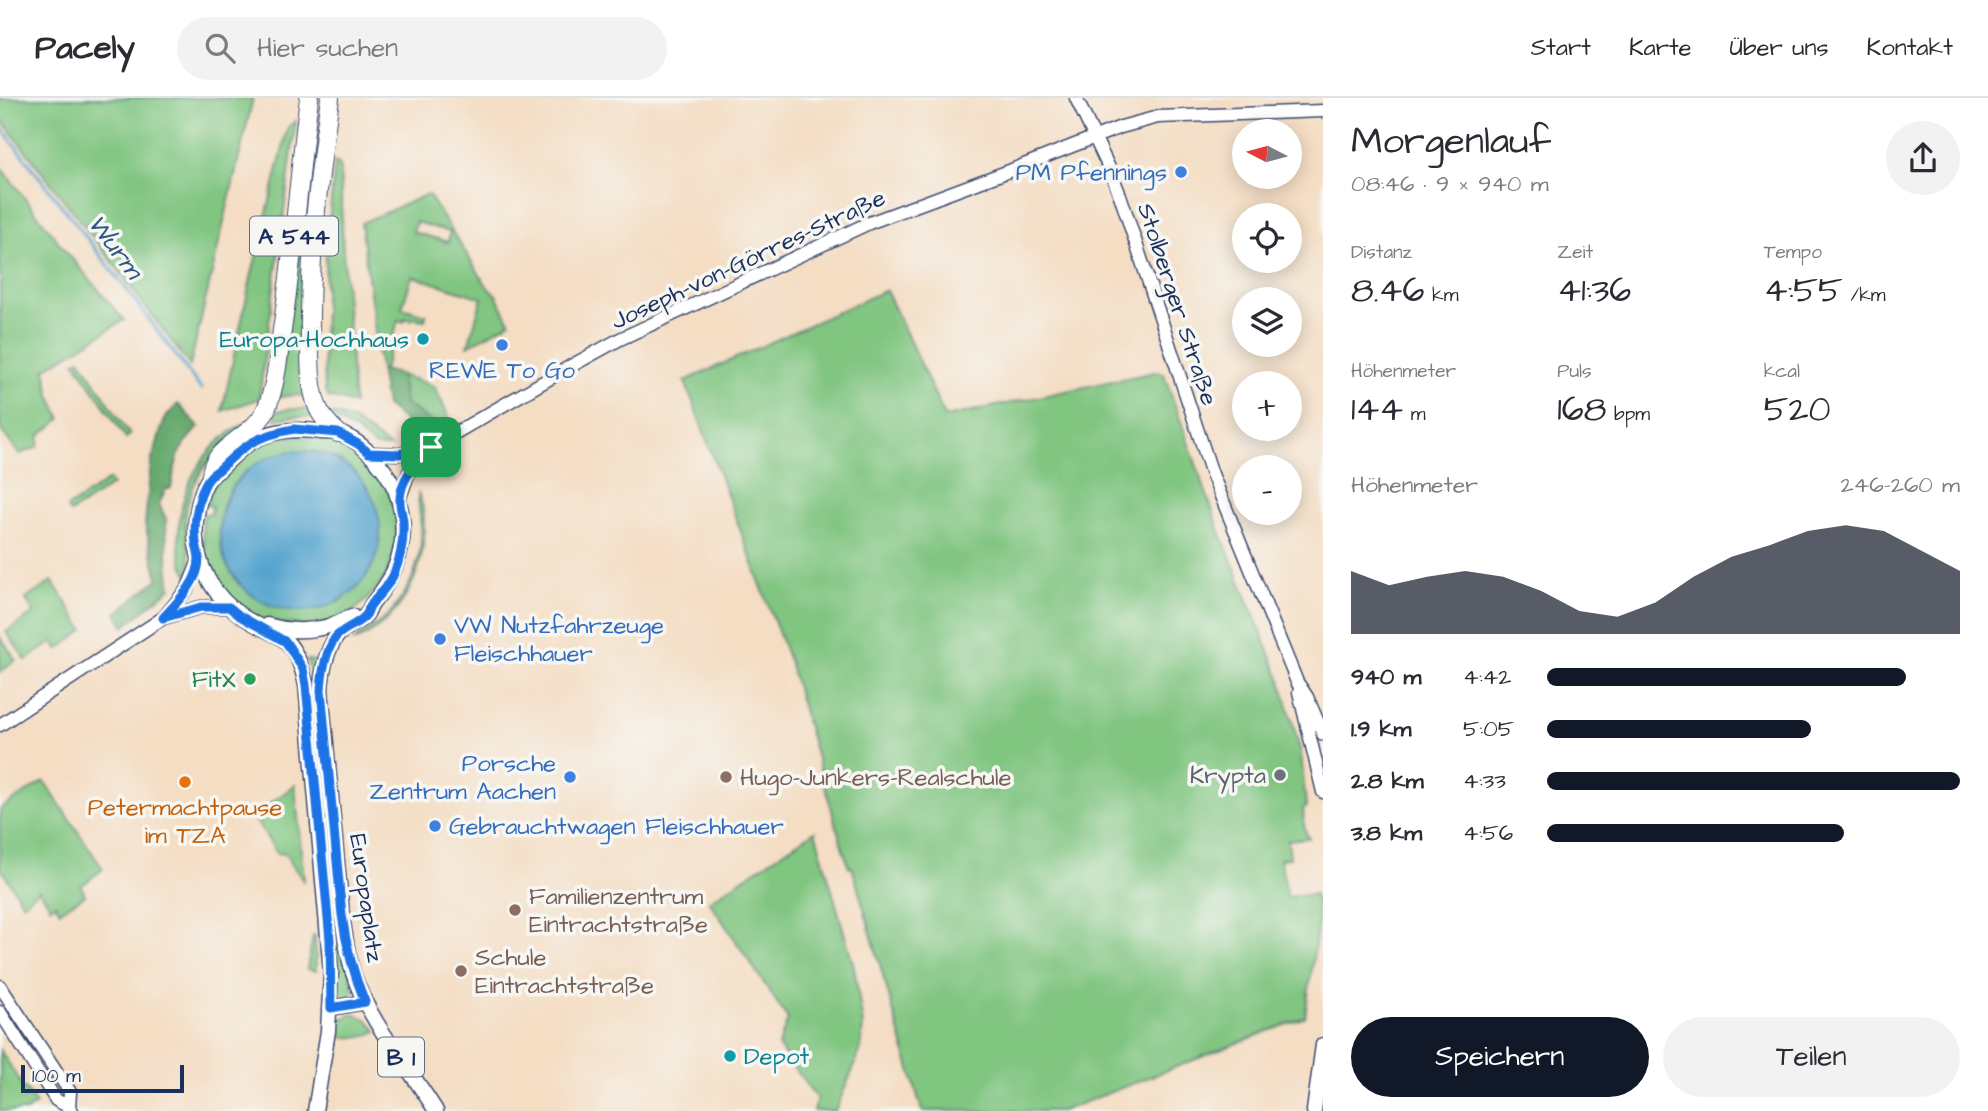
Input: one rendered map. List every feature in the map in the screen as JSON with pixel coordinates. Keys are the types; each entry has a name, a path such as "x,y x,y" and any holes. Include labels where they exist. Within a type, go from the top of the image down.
{"highway":[{"name":"A 544","path":"211,475 212,466 221,453 252,430 262,418 271,394 292,255 309,98"},
{"name":"A 544","path":"330,98 312,246 310,349 317,407 338,433"}],"main road":[{"name":"Stolberger Straße","path":"1076,98 1113,177 1212,474 1297,682 1307,697 1323,734"},
{"name":"Joseph-von-Görres-Straße","path":"369,453 399,454 431,447 578,361 648,325 869,223 1095,136 1158,117 1323,111"},
{"name":"Europaplatz","path":"315,1111 331,1008 330,940 303,669 286,642 229,607 213,589 199,560 195,540 196,517 203,490 211,475 252,441 271,433 294,429 338,433 369,453 388,475 399,500 403,522 399,560 384,591 370,607 367,615 333,641 321,690 346,944 353,974 365,1002"},
{"name":"Joseph-von-Görres-Straße","path":"399,500 409,472 431,447"},
{"path":"0,726 163,618 188,589 199,560"},
{"path":"163,618 201,607 229,607"},
{"name":"Europaplatz","path":"252,623 282,629 312,630 337,623 370,607"},
{"name":"Stolberger Straße","path":"1297,682 1323,792"},
{"path":"0,986 71,1092 68,1110"},
{"path":"331,1008 365,1002"},
{"name":"B 1","path":"365,1002 436,1111"},
{"path":"0,1012 56,1100 68,1110"},
{"path":"1314,1111 1323,1045"}],"green space":[{"path":"0,98 253,98 190,366 0,118"},
{"path":"296,121 259,399 222,411 288,127"},
{"path":"335,162 340,165 354,404 328,397 325,391 323,344 326,250"},
{"path":"0,166 68,254 124,320 45,369 50,395 61,419 40,435 38,447 19,454 0,429"},
{"path":"428,194 489,289 496,295 510,322 468,346 482,298 412,276 402,308 426,315 425,320 398,320 384,370 380,369 361,223","holes":["416,222 450,232 448,242 413,232"]},
{"path":"308,210 303,268 307,396 280,397 305,211"},
{"path":"886,290 945,417 1159,371 1164,374 1220,532 1281,681 1301,753 1306,807 1303,809 1304,821 1309,838 1288,840 1290,858 1280,859 1287,897 1315,894 1318,923 1305,1017 1062,1111 922,1111 789,661 685,381"},
{"path":"80,359 130,435 126,438 75,362"},
{"path":"380,369 401,375 405,404 436,425 421,434 386,406"},
{"path":"401,375 434,386 449,417 436,425 405,404"},
{"path":"178,404 199,427 182,447 171,488 165,490 159,504 166,519 171,588 124,627 116,613 158,579 145,524 151,463 165,418"},
{"path":"310,409 311,417 275,419 276,411"},
{"path":"332,415 352,420 390,447 376,447 355,430 338,421"},
{"path":"255,419 214,454 194,486 187,505 185,523 190,557 188,577 180,553 179,529 181,511 192,477 201,462 224,437"},
{"path":"327,436 349,446 378,472 393,504 396,540 385,576 369,598 356,609 324,624 310,626 281,623 264,620 249,613 235,603 222,588 207,558 203,525 204,514 211,514 212,506 206,505 211,491 225,467 272,437","holes":["315,451 337,459 357,473 373,565 358,587 337,603 239,585 225,561 220,538 225,501 237,479 251,469"]},
{"path":"109,480 112,485 70,513 67,508"},
{"path":"418,493 424,525 420,561 414,578 396,610 384,623 352,642 387,616 412,579 420,548"},
{"path":"52,581 84,630 58,649 53,642 26,660 6,632 34,613 26,599"},
{"path":"0,637 16,660 0,672"},
{"path":"307,660 317,661 316,675 353,991 349,1000 336,996 316,728"},
{"path":"44,781 103,869 81,886 85,895 60,911 55,904 51,907 39,890 23,904 0,867 0,809"},
{"path":"295,785 304,882 285,854 277,853 253,816"},
{"path":"815,831 854,967 863,1024 861,1046 855,1065 835,1111 814,1111 817,1099 778,1046 788,1019 709,901"},
{"path":"315,935 316,971 307,969"},
{"path":"353,1014 367,1019 377,1031 355,1037 333,1036 340,1022"},
{"path":"0,1050 23,1089 25,1088 36,1104 26,1111 0,1111"}],"water":[{"path":"300,451 331,457 357,474 374,500 380,531 374,562 357,588 331,605 300,611 269,605 243,588 226,562 220,531 226,500 243,474 269,457"}],"waterway":[{"name":"Wurm","path":"0,126 201,389"}],"place":[{"name":"PM Pfennings","path":"1181,172"},
{"name":"Europa-Hochhaus","path":"423,339"},
{"name":"REWE To Go","path":"502,345"},
{"name":"VW Nutzfahrzeuge Fleischhauer","path":"440,639"},
{"name":"FitX","path":"250,679"},
{"name":"Krypta","path":"1280,775"},
{"name":"Porsche Zentrum Aachen","path":"570,777"},
{"name":"Hugo-Junkers-Realschule","path":"726,777"},
{"name":"Petermachtpause im TZA","path":"185,782"},
{"name":"Gebrauchtwagen Fleischhauer","path":"435,826"},
{"name":"Familienzentrum Eintrachtstraße","path":"515,910"},
{"name":"Schule Eintrachtstraße","path":"461,971"},
{"name":"Depot","path":"730,1056"}],"route":[{"path":"309,429 338,433 369,453 399,454 431,447 409,472 399,500 403,541 392,578 367,615 333,641 322,677 342,915 353,974 365,1002 331,1008 330,940 303,669 286,642 229,607 191,608 163,618 188,589 199,560 195,540 196,517 203,490 211,475 252,441 271,433 309,429"}]}
